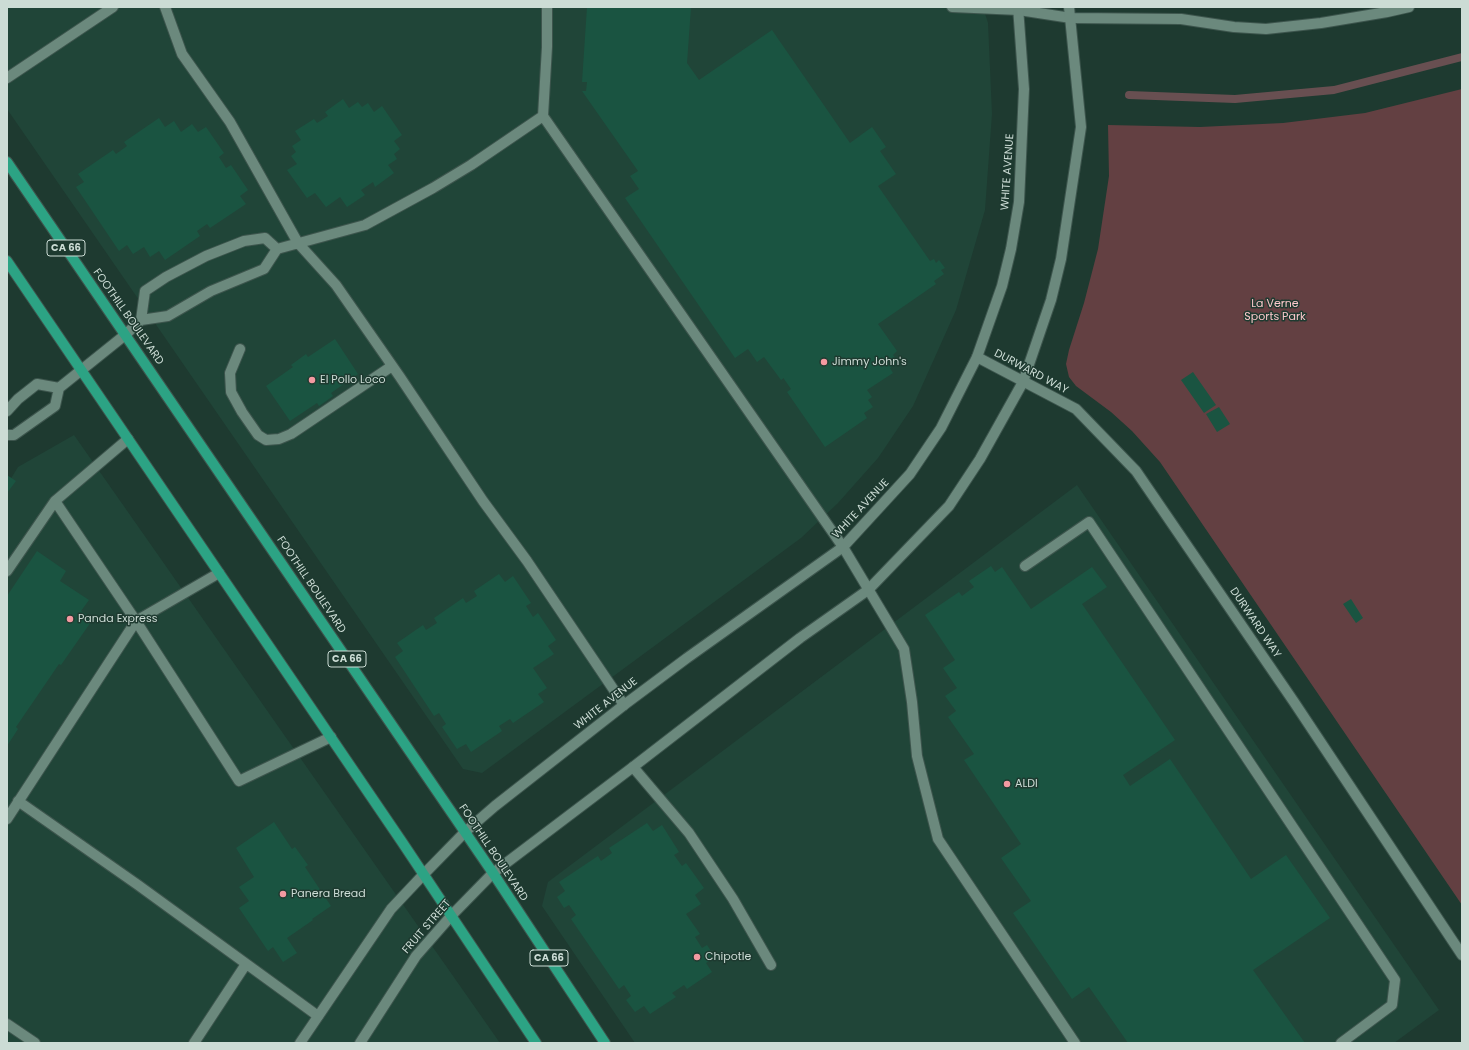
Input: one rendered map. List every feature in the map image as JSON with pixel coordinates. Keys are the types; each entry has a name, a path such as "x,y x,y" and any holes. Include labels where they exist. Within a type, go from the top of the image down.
{"main road":[{"path":"7,78 113,7"},
{"path":"165,7 182,54 230,122 298,243 336,285 624,704"},
{"path":"547,7 547,47 543,116 843,547 904,649 912,702 917,756 938,839 1075,1043"},
{"path":"952,7 1019,9 1072,18 1180,19 1234,27 1266,29 1321,23 1409,7"},
{"path":"494,873 791,644 868,590 949,506 980,459 1023,382 1051,300 1061,259 1081,127 1072,18 1069,7"},
{"name":"WHITE AVENUE","path":"423,874 466,832 501,801 624,704 843,547 910,474 941,428 977,357 1002,286 1011,249 1019,202 1024,89 1019,9"},
{"path":"140,320 168,316 211,291 264,269 277,249 365,225 434,188 471,166 543,116"},
{"name":"FOOTHILL BOULEVARD","path":"7,162 494,873 605,1043"},
{"path":"7,435 14,435 55,406 58,388 125,335 140,320 145,291 166,277 206,256 244,241 265,238 277,249"},
{"path":"7,261 331,737 536,1043"},
{"path":"240,349 230,373 231,392 242,412 258,435 266,440 279,439 291,434 392,366"},
{"name":"DURWARD WAY","path":"977,357 1076,409 1136,471 1294,702 1462,955"},
{"path":"7,411 18,399 37,384 58,388"},
{"path":"7,571 55,501 128,439"},
{"path":"55,501 136,621 239,781 331,737"},
{"path":"1025,566 1089,522 1395,980 1392,1005 1341,1043"},
{"path":"7,818 136,621 219,573"},
{"path":"633,767 689,833 733,899 771,964"},
{"path":"18,801 318,1016"},
{"name":"FRUIT STREET","path":"360,1043 416,956 451,916 494,873"},
{"path":"300,1043 391,910 423,874"},
{"path":"194,1043 246,964"},
{"path":"7,1024 35,1043"}],"shaded area":[{"path":"7,7 983,7 988,23 992,114 985,210 956,310 913,406 878,458 838,503 801,538 482,773 463,769 7,109"},
{"path":"74,435 500,1043 7,1043 7,485 18,467"},
{"path":"1077,485 1439,1010 1394,1043 635,1043 542,906 548,882"}],"green space":[{"name":"La Verne Sports Park","path":"1462,89 1462,905 1160,462 1132,431 1111,412 1076,386 1069,377 1066,364 1098,249 1109,176 1108,125 1200,127 1283,123 1365,113"}],"building":[{"path":"587,7 691,7 687,63 699,80 772,30 850,143 872,127 886,147 880,151 896,174 878,186 930,261 934,259 936,263 939,260 945,268 941,270 944,274 934,281 936,284 878,324 897,351 893,355 899,363 890,368 893,373 867,390 872,397 868,400 873,407 864,413 867,418 825,447 787,392 791,389 784,378 781,380 764,357 757,362 748,349 735,358 625,198 639,189 630,176 638,171 582,91 586,91 587,82 582,82"},
{"path":"343,99 349,108 358,102 362,107 368,103 374,112 382,106 402,135 394,141 400,149 394,154 397,159 388,165 394,173 375,187 373,182 361,190 365,195 347,207 340,197 326,207 315,193 307,198 287,170 297,164 291,156 296,152 292,146 301,140 295,131 314,119 317,123 328,116 325,112"},
{"path":"159,118 165,127 174,121 181,132 192,124 198,132 206,127 224,153 219,157 226,168 231,165 248,190 240,196 246,204 210,228 207,224 197,231 200,236 165,260 159,251 150,257 144,247 133,254 127,245 119,251 76,187 84,182 78,174 113,150 116,154 127,146 124,142"},
{"name":"El Pollo Loco","path":"335,339 358,374 331,393 333,396 319,406 317,403 290,421 266,386 293,367 291,365 306,354 308,357"},
{"path":"1193,372 1216,405 1204,413 1181,380"},
{"path":"1219,407 1230,424 1217,432 1206,414"},
{"path":"7,475 16,481 7,493"},
{"path":"37,551 66,571 60,581 89,600 81,611 93,619 61,665 59,664 16,727 18,729 7,746 7,596"},
{"path":"991,566 995,572 1002,567 1031,609 1092,567 1107,587 1082,604 1175,740 1123,775 1130,786 1170,759 1251,879 1286,855 1330,918 1253,970 1305,1043 1128,1043 1089,987 1072,999 1013,913 1031,901 1001,858 1021,844 964,760 974,754 948,717 956,711 945,696 957,688 943,668 955,660 925,615 959,592 962,596 974,587 969,581"},
{"path":"499,574 505,582 513,576 531,603 526,606 533,617 538,613 556,640 548,646 554,654 533,668 547,688 538,694 544,702 513,723 510,719 499,726 502,731 471,752 466,744 457,749 442,727 446,724 439,713 434,716 395,657 403,651 397,643 423,625 426,630 437,623 434,618 463,598 466,603 477,596 474,591"},
{"path":"1351,599 1363,618 1356,623 1343,604"},
{"name":"Panera Bread","path":"274,822 292,849 295,847 308,865 305,867 331,906 287,938 297,953 283,962 273,947 268,951 239,908 249,901 239,887 254,877 236,848"},
{"path":"647,823 653,831 662,825 679,852 674,855 682,866 686,863 704,888 695,895 701,904 686,914 700,934 695,937 702,948 707,945 715,957 706,963 712,972 687,989 684,985 672,993 676,997 650,1014 644,1006 635,1012 626,1000 631,996 624,985 619,989 571,919 576,915 569,905 564,908 557,897 565,891 559,882 598,856 601,861 612,853 609,848"}],"waterway":[{"path":"1129,95 1235,99 1334,90 1462,57"}],"place":[{"name":"Jimmy John's","path":"824,362"},
{"name":"El Pollo Loco","path":"312,380"},
{"name":"Panda Express","path":"70,619"},
{"name":"ALDI","path":"1007,784"},
{"name":"Panera Bread","path":"283,894"},
{"name":"Chipotle","path":"697,957"}]}
